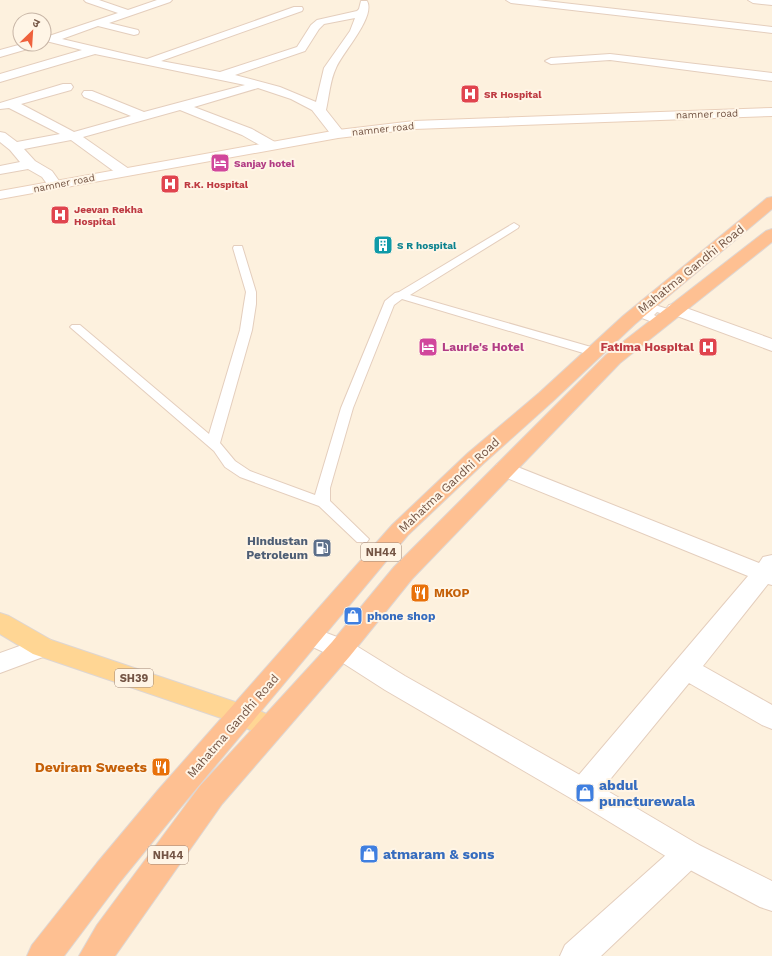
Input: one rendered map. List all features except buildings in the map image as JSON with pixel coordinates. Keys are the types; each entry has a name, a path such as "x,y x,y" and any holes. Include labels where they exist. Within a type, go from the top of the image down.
{"highway":[{"name":"Mahatma Gandhi Road","path":"44,956 108,873 400,530 476,458 546,397 629,320 772,201"},
{"name":"Mahatma Gandhi Road","path":"96,956 211,795 341,649 403,573 613,359 772,234"}],"main road":[{"name":"SH39","path":"0,622 42,647 243,715 270,728"}],"street":[{"path":"89,0 129,13"},
{"path":"52,38 167,0"},
{"path":"320,110 330,68 351,37 362,13 364,0"},
{"path":"511,0 772,30"},
{"path":"754,0 772,2"},
{"path":"147,62 254,26 298,9"},
{"path":"220,76 301,49 310,39 317,25 321,22 362,13"},
{"path":"97,23 134,32"},
{"path":"52,41 220,76 258,85 289,95 320,110 338,134"},
{"path":"0,54 12,50"},
{"path":"0,78 96,50"},
{"path":"551,61 610,57 772,77"},
{"path":"15,147 74,136 258,85"},
{"path":"6,105 67,87"},
{"path":"88,94 144,117"},
{"path":"6,105 74,136 124,172"},
{"path":"181,106 247,132 270,146"},
{"name":"namner road","path":"0,195 338,134 414,125 772,112"},
{"path":"0,136 15,147 30,164 48,174 55,185"},
{"path":"0,170 30,164"},
{"path":"668,315 772,345"},
{"path":"505,469 769,571 583,791"},
{"path":"311,636 341,649 395,683 583,791 688,854 772,897"},
{"path":"0,663 42,647"},
{"path":"686,669 772,718"},
{"path":"577,956 688,854"}],"lane":[{"path":"324,503 322,498 323,488 347,408 391,300 514,226"},
{"path":"213,444 246,330 250,304 251,292 238,248"},
{"path":"399,295 594,352"},
{"path":"76,327 219,449 226,461 245,474 324,503 362,539"}],"place":[{"name":"SR Hospital","path":"470,94"},
{"name":"Sanjay hotel","path":"220,163"},
{"name":"R.K. Hospital","path":"170,184"},
{"name":"Jeevan Rekha Hospital","path":"60,215"},
{"name":"S R hospital","path":"383,245"},
{"name":"Laurie's Hotel","path":"428,347"},
{"name":"Fatima Hospital","path":"708,347"},
{"name":"Hindustan Petroleum","path":"322,548"},
{"name":"MKOP","path":"420,593"},
{"name":"phone shop","path":"353,616"},
{"name":"Deviram Sweets","path":"161,767"},
{"name":"abdul puncturewala","path":"585,793"},
{"name":"atmaram & sons","path":"369,854"}]}
